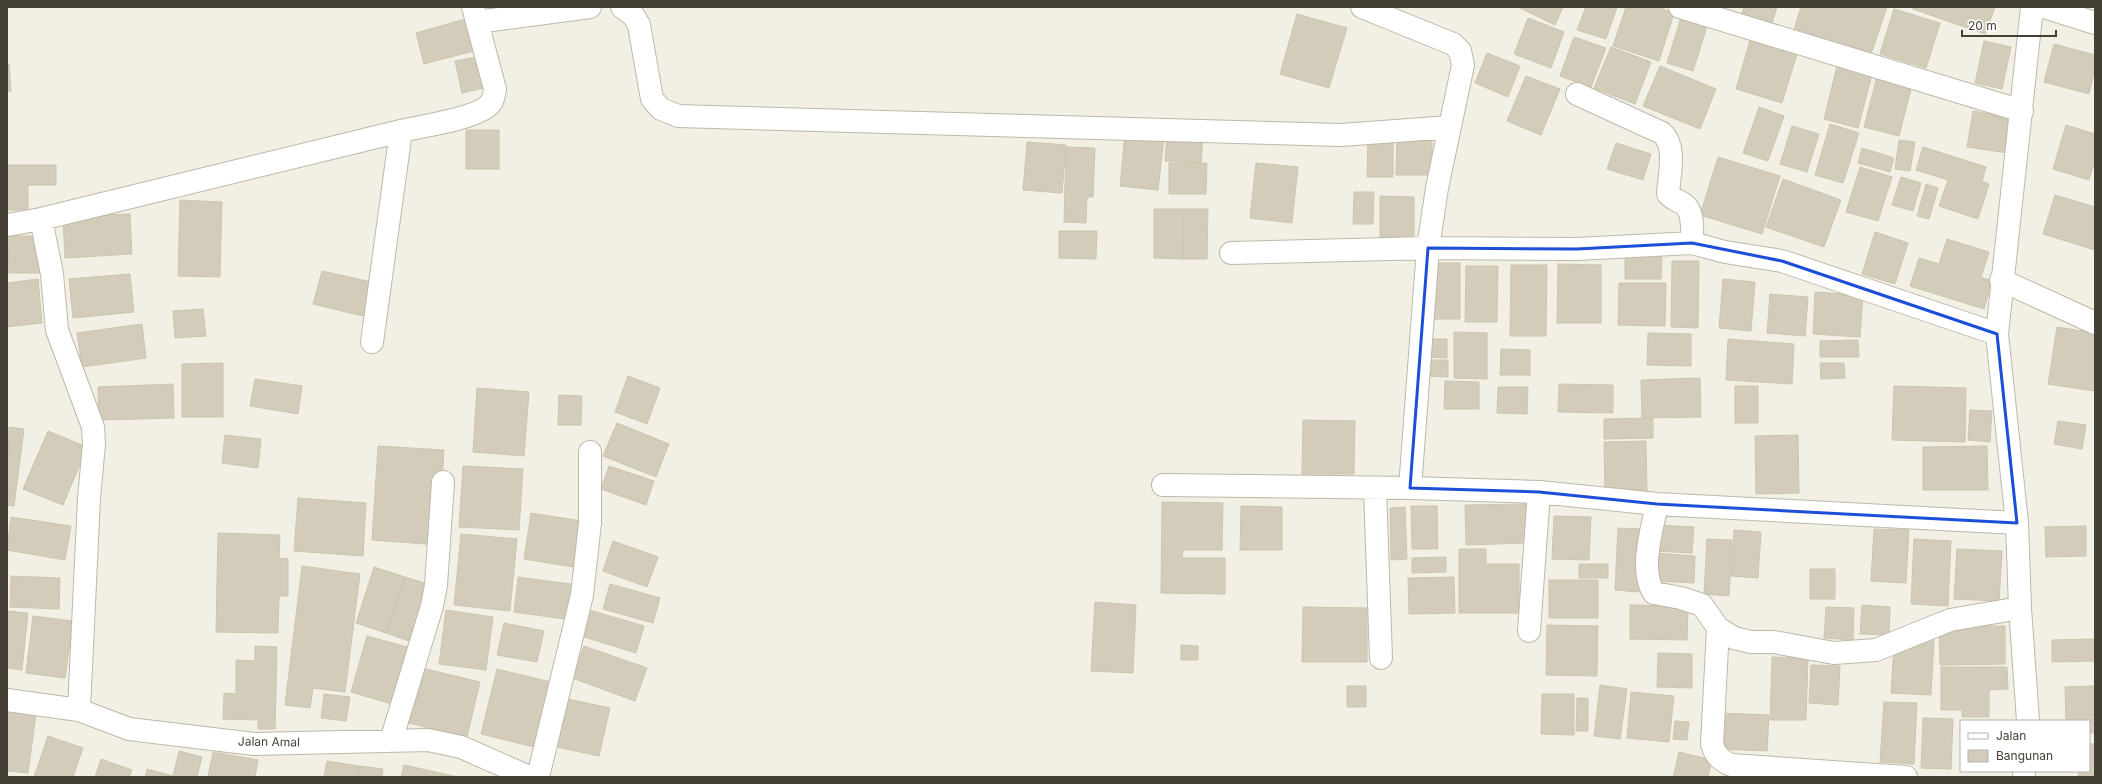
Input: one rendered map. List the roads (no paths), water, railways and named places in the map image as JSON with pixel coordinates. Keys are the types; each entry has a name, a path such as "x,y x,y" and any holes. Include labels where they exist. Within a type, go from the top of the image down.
{"street":[{"path":"7,225 41,219 471,114 488,106 495,90 475,15 590,7"},
{"path":"622,7 633,15 639,25 652,99 662,109 678,116 1341,135 1450,126"},
{"path":"1362,7 1453,44 1460,51 1463,66 1437,188 1428,248 1410,488"},
{"path":"1680,7 2022,111"},
{"path":"2028,720 2020,608 2017,523 1997,334 2001,280 2022,111 2032,7"},
{"path":"2044,7 2095,23"},
{"path":"1577,94 1662,133 1668,138 1671,149 1668,194 1673,199 1685,205 1691,212 1692,243"},
{"path":"372,342 401,131"},
{"path":"41,219 52,274 57,330 93,427 94,444 89,498 79,710"},
{"path":"1231,253 1428,248 1577,249 1692,243 1725,252 1782,261 1997,334"},
{"path":"2001,280 2095,323"},
{"path":"538,777 582,595 590,523 590,452"},
{"path":"391,741 432,606 436,585 443,482"},
{"path":"1163,485 1375,489 1410,488 1539,492 1657,504 2017,523"},
{"path":"1375,489 1381,658"},
{"path":"1529,631 1539,492"},
{"path":"1657,504 1647,557 1649,585 1654,592 1681,598 1702,605 1718,628 1734,638 1751,642 1774,642 1834,653 1876,650 1950,620 2020,608"},
{"path":"1718,628 1712,744 1714,753 1720,760 1731,765 1906,777"},
{"name":"Jalan Amal","path":"7,700 79,710 129,729 254,744 428,740 461,747 529,777"}]}
